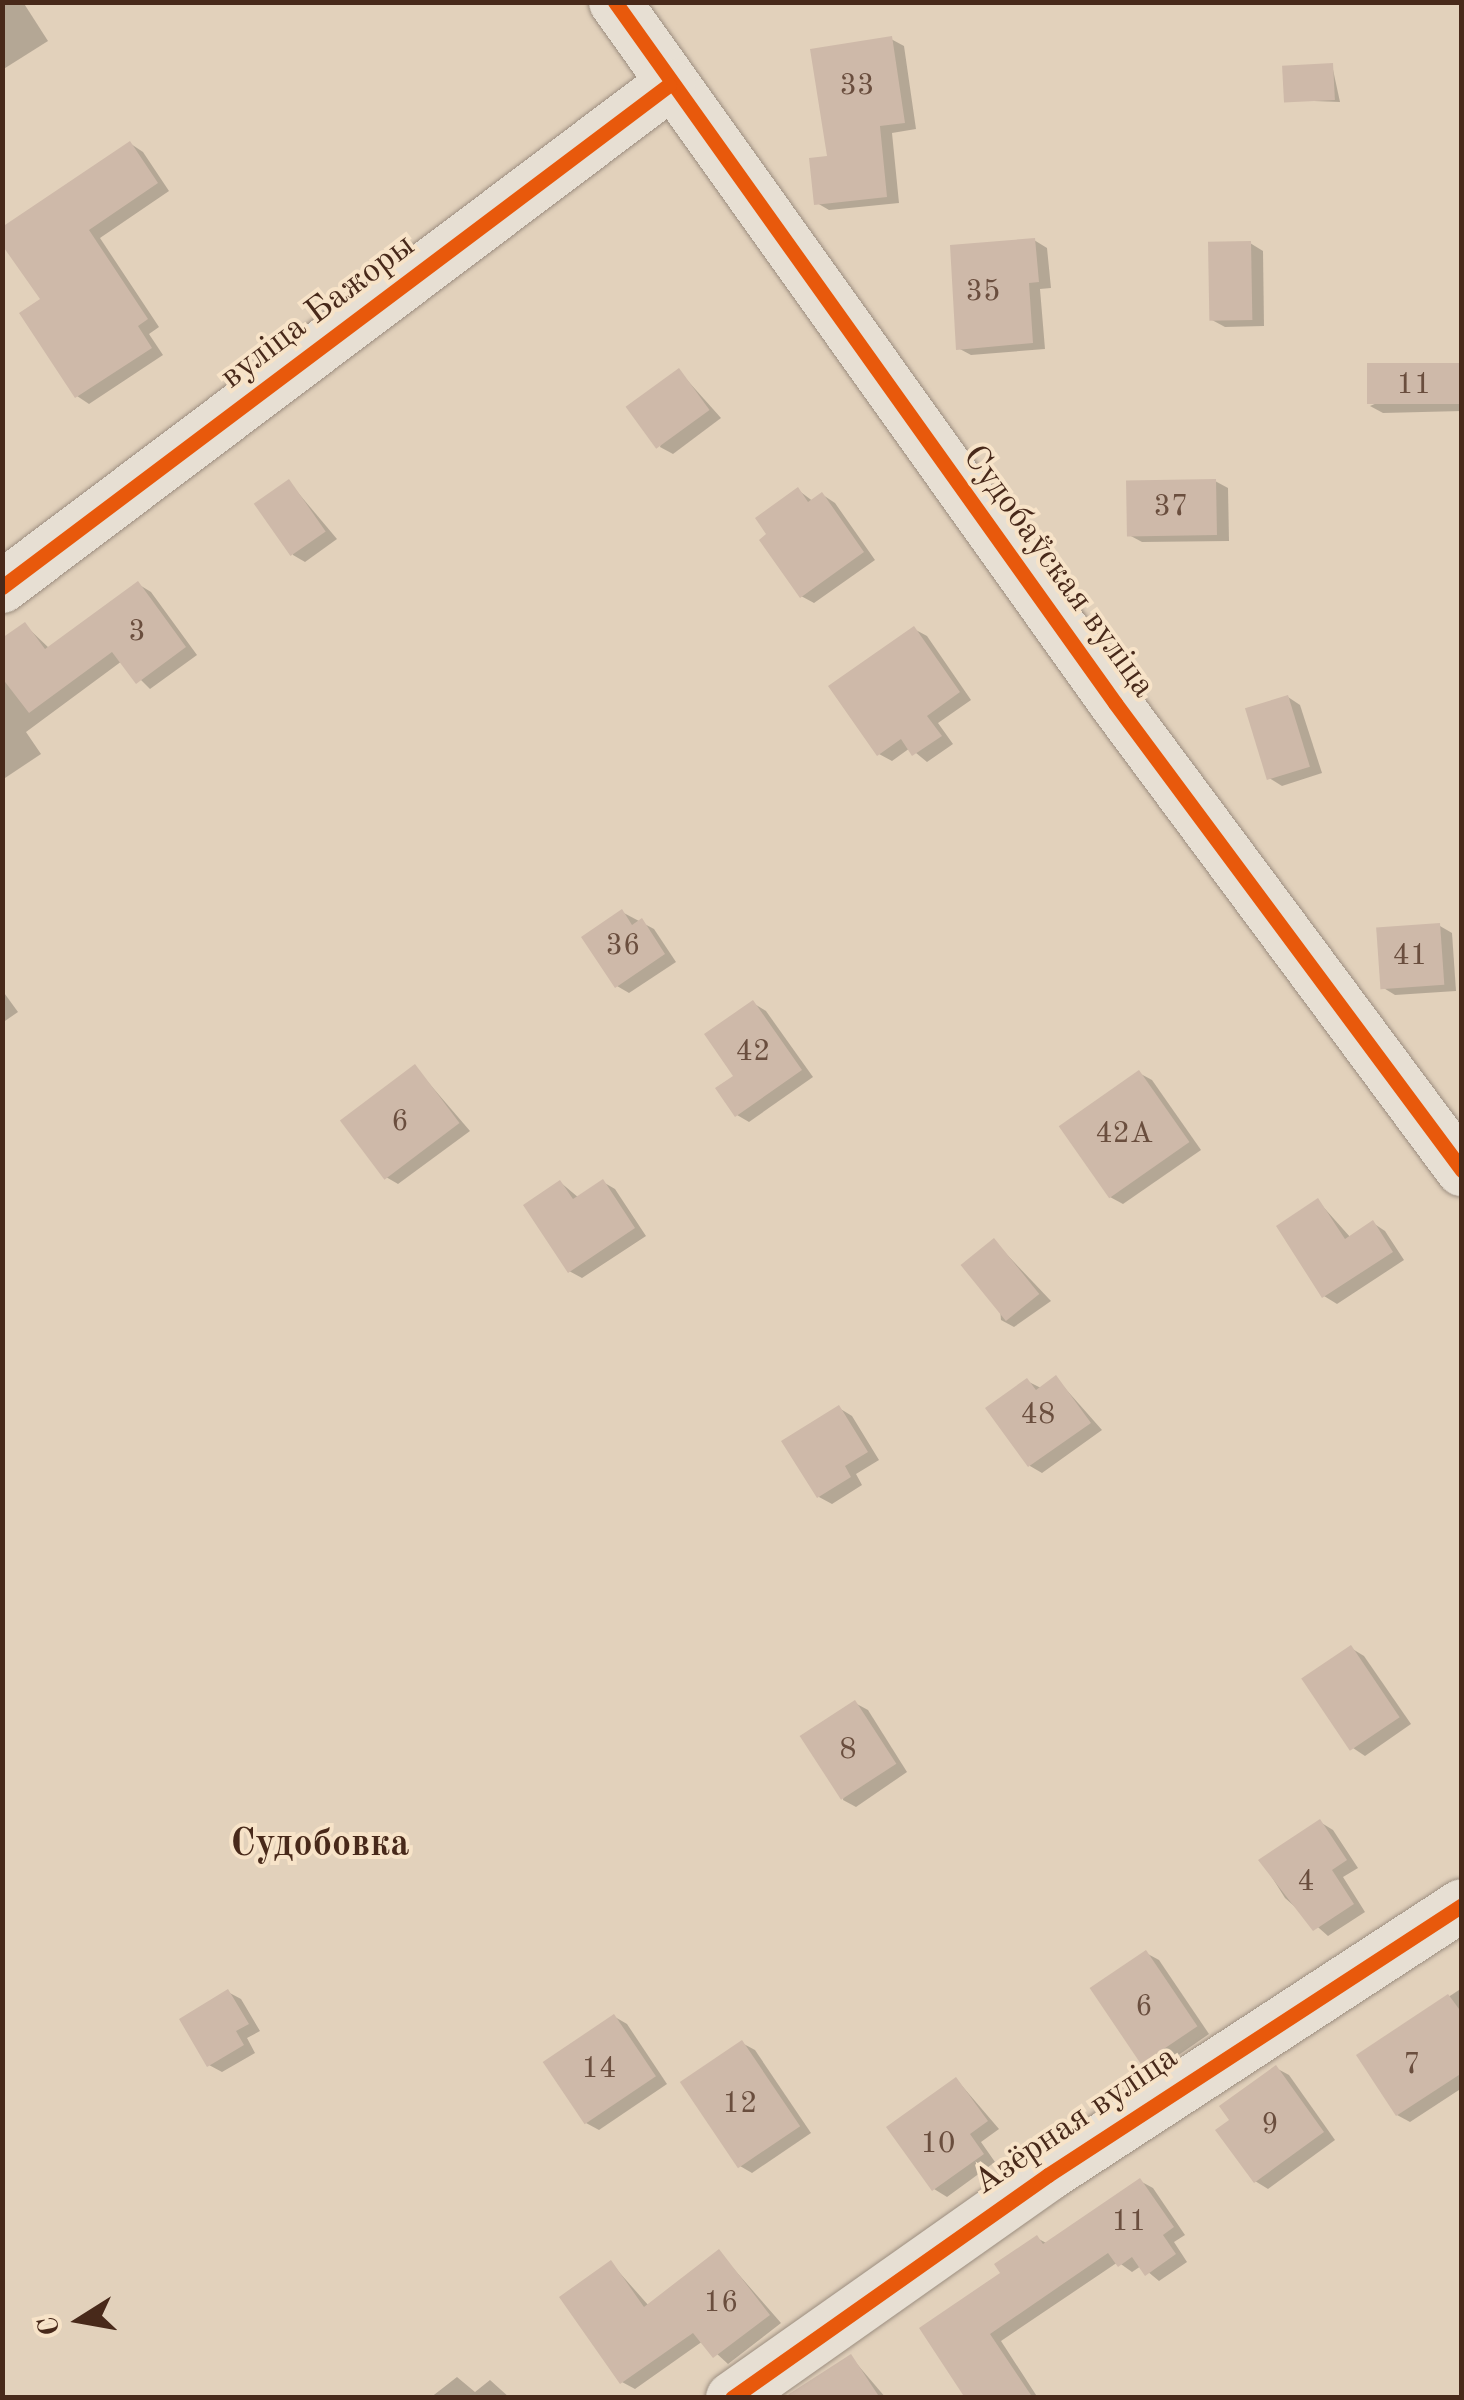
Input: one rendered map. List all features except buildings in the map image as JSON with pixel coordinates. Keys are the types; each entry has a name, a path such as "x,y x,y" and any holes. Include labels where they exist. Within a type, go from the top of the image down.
{"street":[{"name":"Судобаўская вуліца","path":"615,2 669,85 1462,1170"},
{"name":"вуліца Бажоры","path":"2,586 669,85"},
{"name":"Азёрная вуліца","path":"732,2398 1064,2164 1462,1905"}],"cycle path":[{"path":"615,2 1115,703 1462,1170"},
{"path":"2,587 669,85"},
{"path":"732,2398 1048,2175 1462,1905"}],"district":[{"name":"Судобовка","path":"320,1846"}]}
